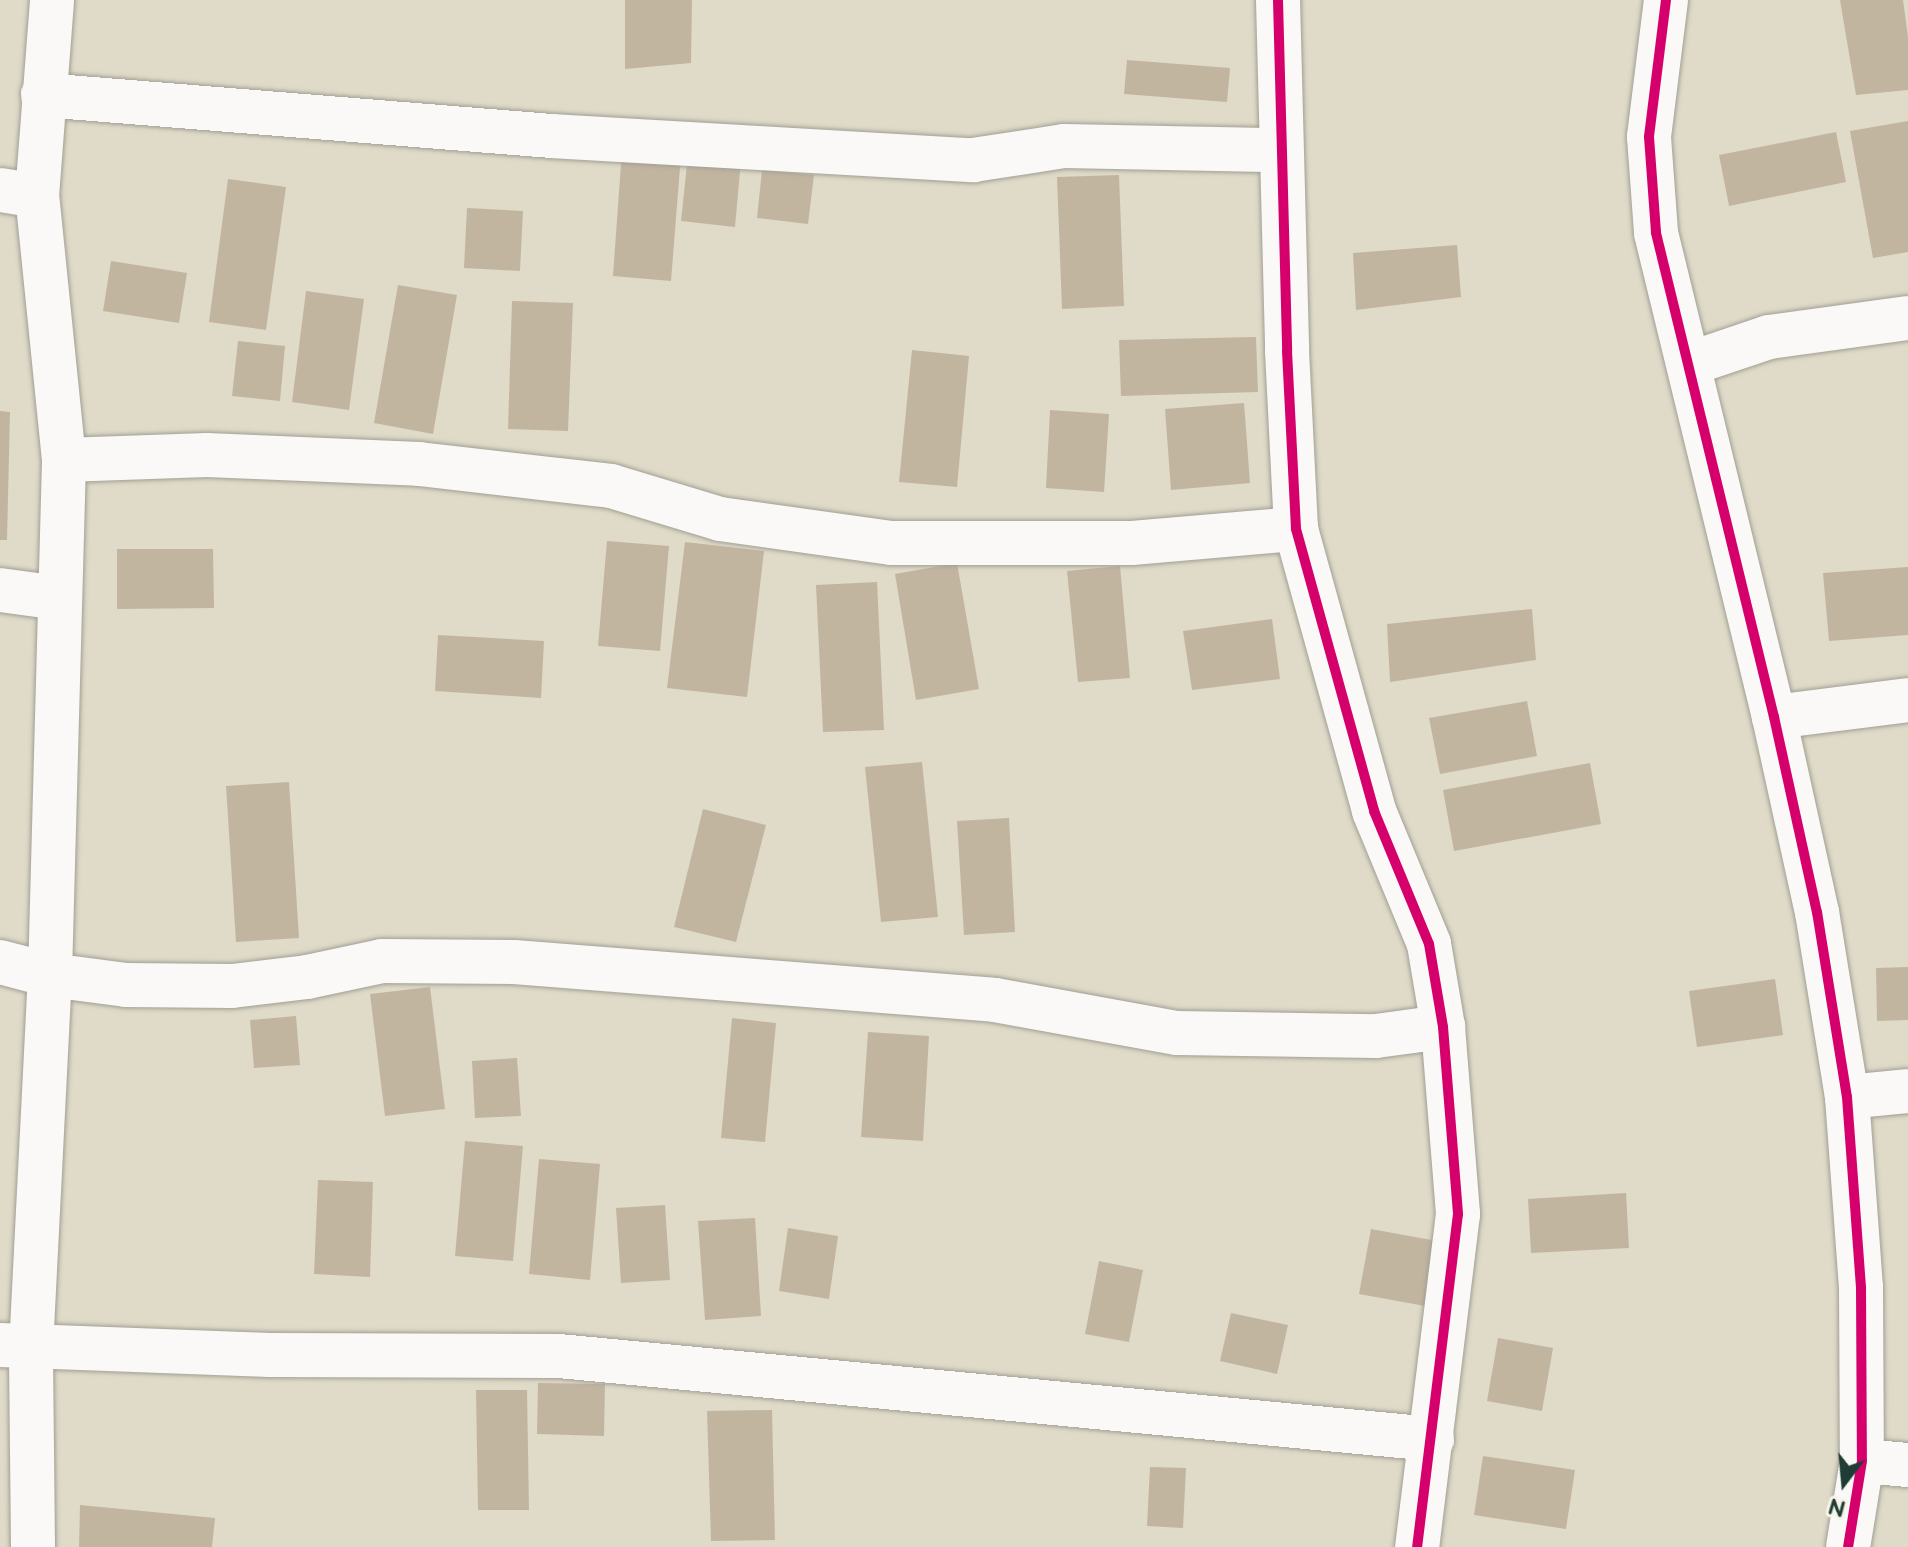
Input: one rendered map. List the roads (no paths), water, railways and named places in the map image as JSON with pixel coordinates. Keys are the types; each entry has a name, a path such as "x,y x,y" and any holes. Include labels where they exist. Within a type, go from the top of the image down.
{"street":[{"path":"33,1547 16,1347 50,975 64,460 18,193 43,95 52,0"},
{"path":"1278,0 1280,150 1296,529 1374,811 1429,944 1443,1027 1458,1214 1417,1547"},
{"path":"1666,0 1649,137 1656,233 1774,717 1817,912 1847,1097 1861,1287 1862,1461 1848,1547"},
{"path":"43,95 551,136 973,160 1064,146 1280,150"},
{"path":"1689,364 1769,337 1908,318"},
{"path":"64,460 207,455 419,464 611,486 720,519 891,543 1132,543 1296,529"},
{"path":"0,590 59,598"},
{"path":"1774,717 1908,700"},
{"path":"0,962 50,975 126,985 232,986 307,977 382,961 514,962 995,1000 1177,1033 1376,1036 1443,1027"},
{"path":"1847,1097 1908,1091"},
{"path":"16,1347 559,1356 1432,1439"},
{"path":"1862,1461 1908,1465"}]}
